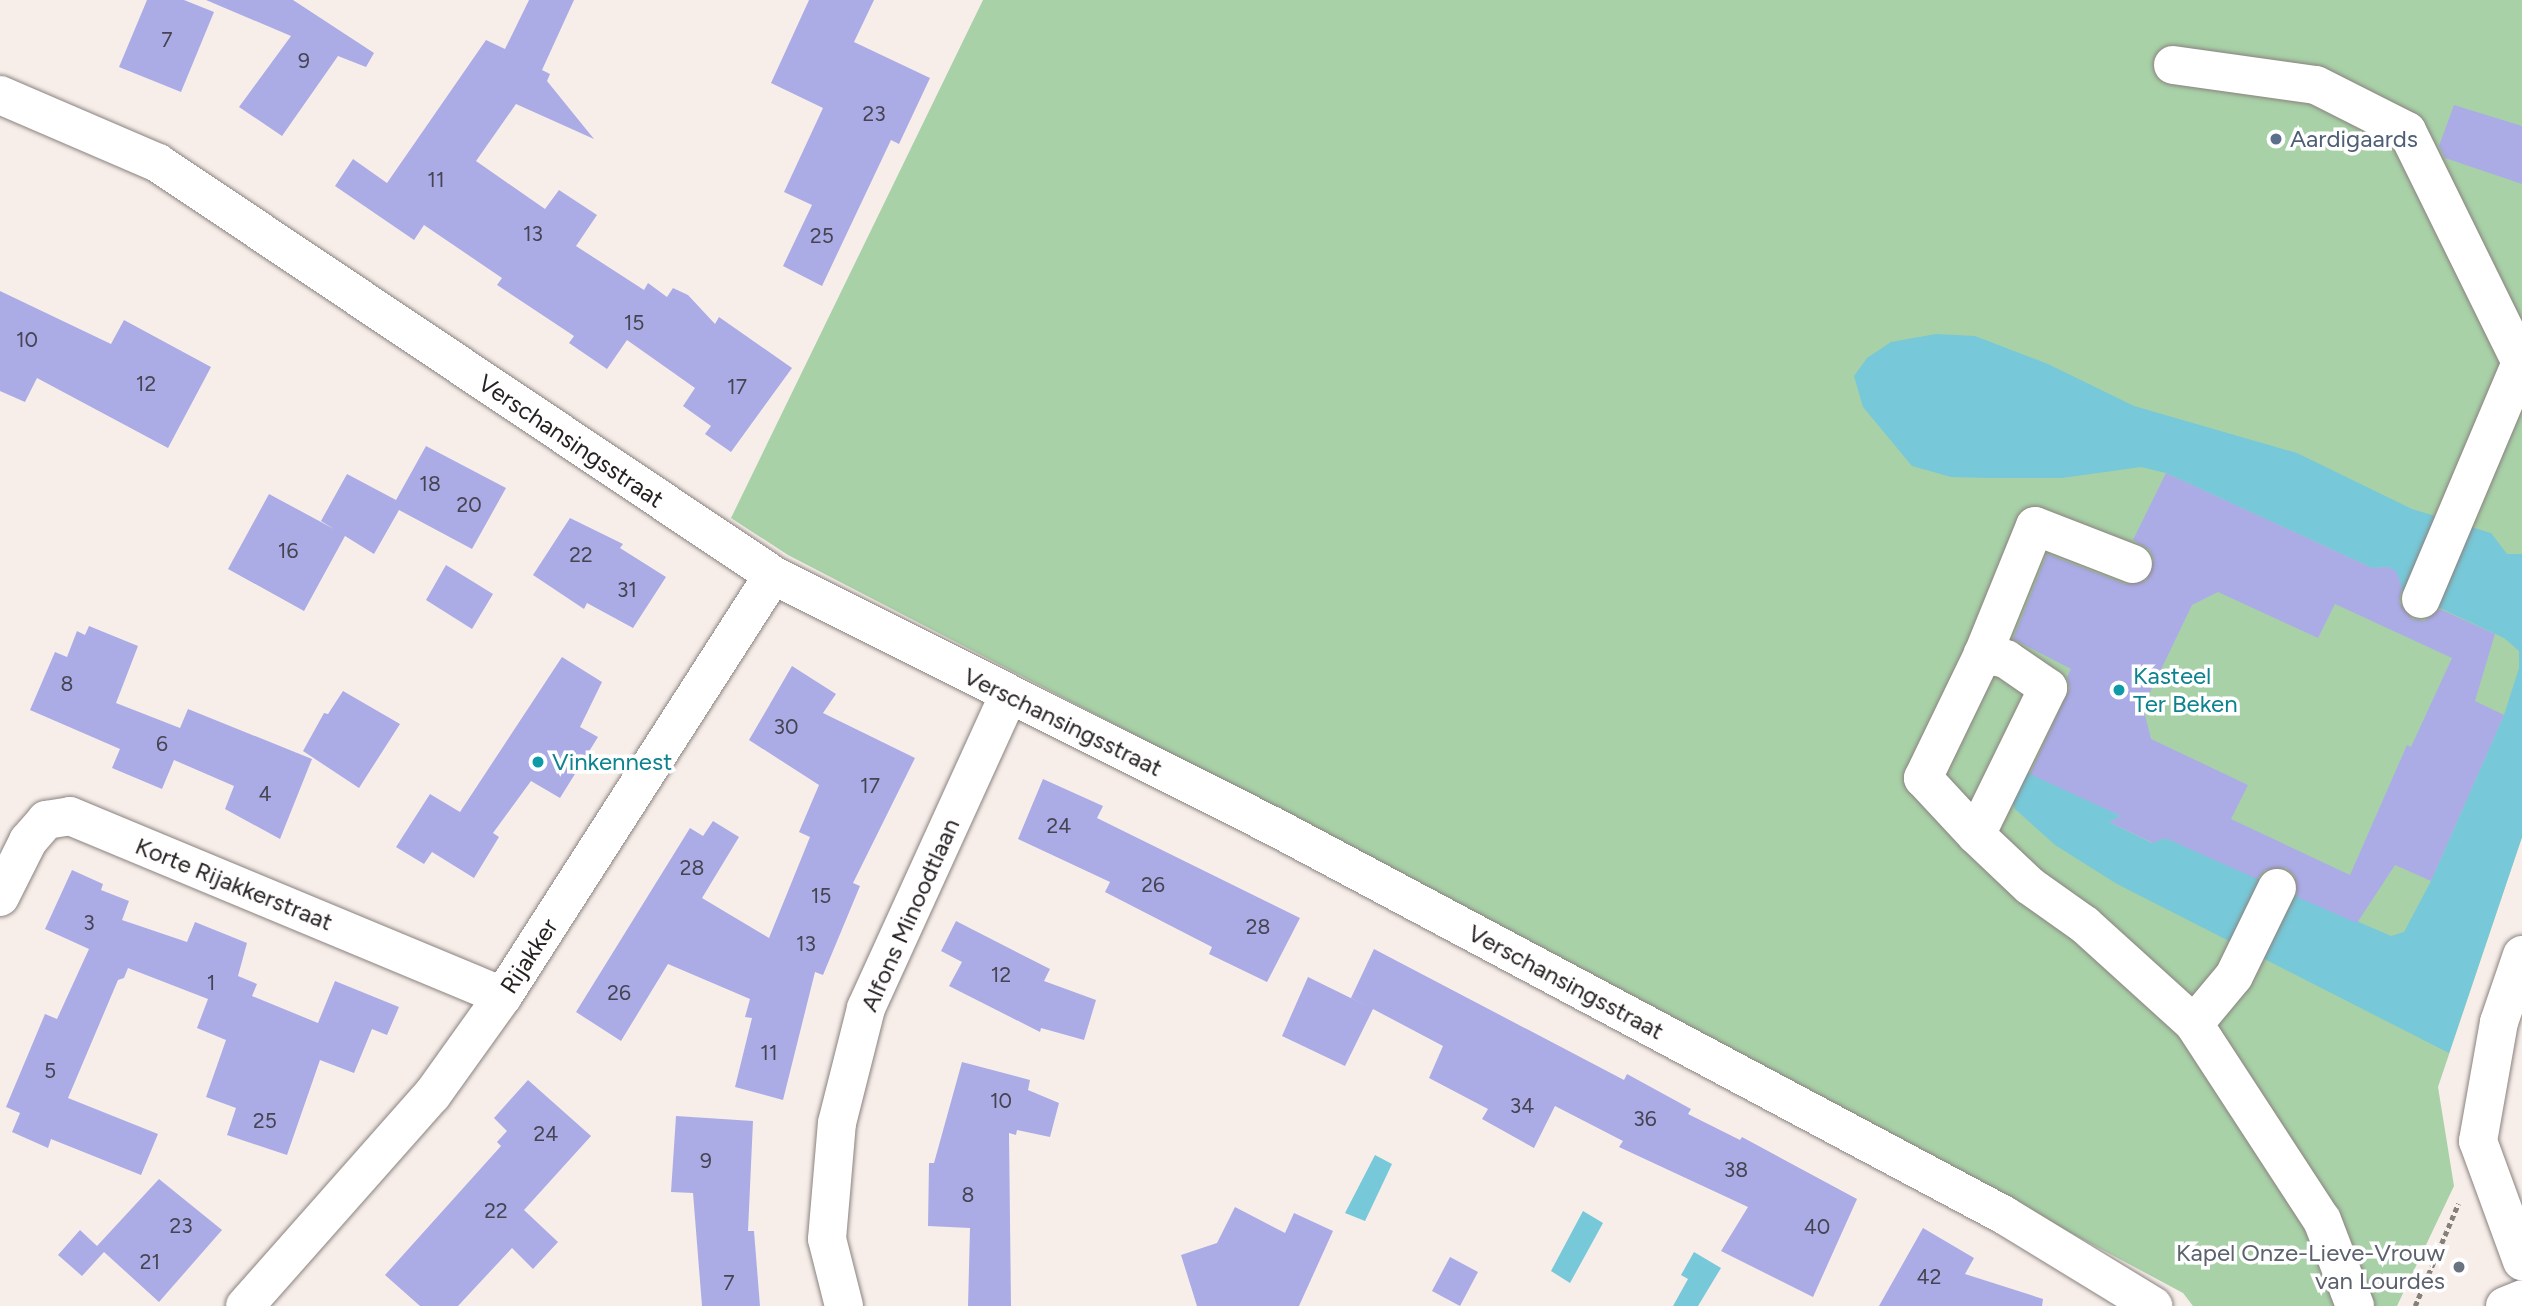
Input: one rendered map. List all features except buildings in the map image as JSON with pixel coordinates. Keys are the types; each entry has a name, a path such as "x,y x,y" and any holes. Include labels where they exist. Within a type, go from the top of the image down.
{"street":[{"path":"2173,65 2316,85 2407,131 2504,322 2521,365 2421,599"},
{"name":"Verschansingsstraat","path":"0,94 158,163 773,575 1008,696 1273,826 2004,1215 2153,1306"},
{"path":"2133,564 2035,526 1983,653 1923,778 1976,835 2030,886 2085,925 2194,1024 2322,1220 2355,1306"},
{"name":"Rijakker","path":"245,1306 432,1095 503,996 773,575"},
{"path":"1976,835 2048,688 2006,659 1983,653"},
{"name":"Alfons Minoodtlaan","path":"844,1306 827,1239 837,1123 866,1008 1008,696"},
{"name":"Korte Rijakkerstraat","path":"0,897 28,841 46,820 70,816 503,996"},
{"path":"2194,1024 2234,976 2277,888"},
{"path":"2522,955 2499,1022 2478,1141 2522,1261"},
{"path":"2505,1306 2522,1299"}],"path":[{"path":"2415,1306 2461,1198"}],"green space":[{"path":"983,0 2522,0 2522,837 2438,1087 2454,1186 2397,1306 2193,1306 2183,1293 1282,811 788,555 731,518"}],"water":[{"path":"1936,334 1975,336 2048,364 2134,406 2297,453 2412,509 2491,533 2507,554 2522,554 2522,837 2449,1053 2117,884 2055,845 2015,809 2012,800 2025,771 2121,816 2109,822 2152,843 2165,838 2391,936 2404,932 2431,881 2504,715 2519,668 2519,651 2504,638 2397,588 2400,581 2389,567 2372,568 2166,473 2141,467 2062,478 1951,477 1912,466 1863,407 1854,376 1867,358 1891,342"},
{"path":"1375,1155 1392,1164 1365,1221 1345,1213"},
{"path":"1583,1211 1603,1223 1570,1283 1551,1271"},
{"path":"1694,1252 1721,1268 1698,1306 1673,1306 1688,1279 1681,1275"}],"place":[{"name":"Aardigaards","path":"2276,139"},
{"name":"Kasteel Ter Beken","path":"2119,690"},
{"name":"Vinkennest","path":"538,762"},
{"name":"Kapel Onze-Lieve-Vrouw van Lourdes","path":"2459,1267"}]}
